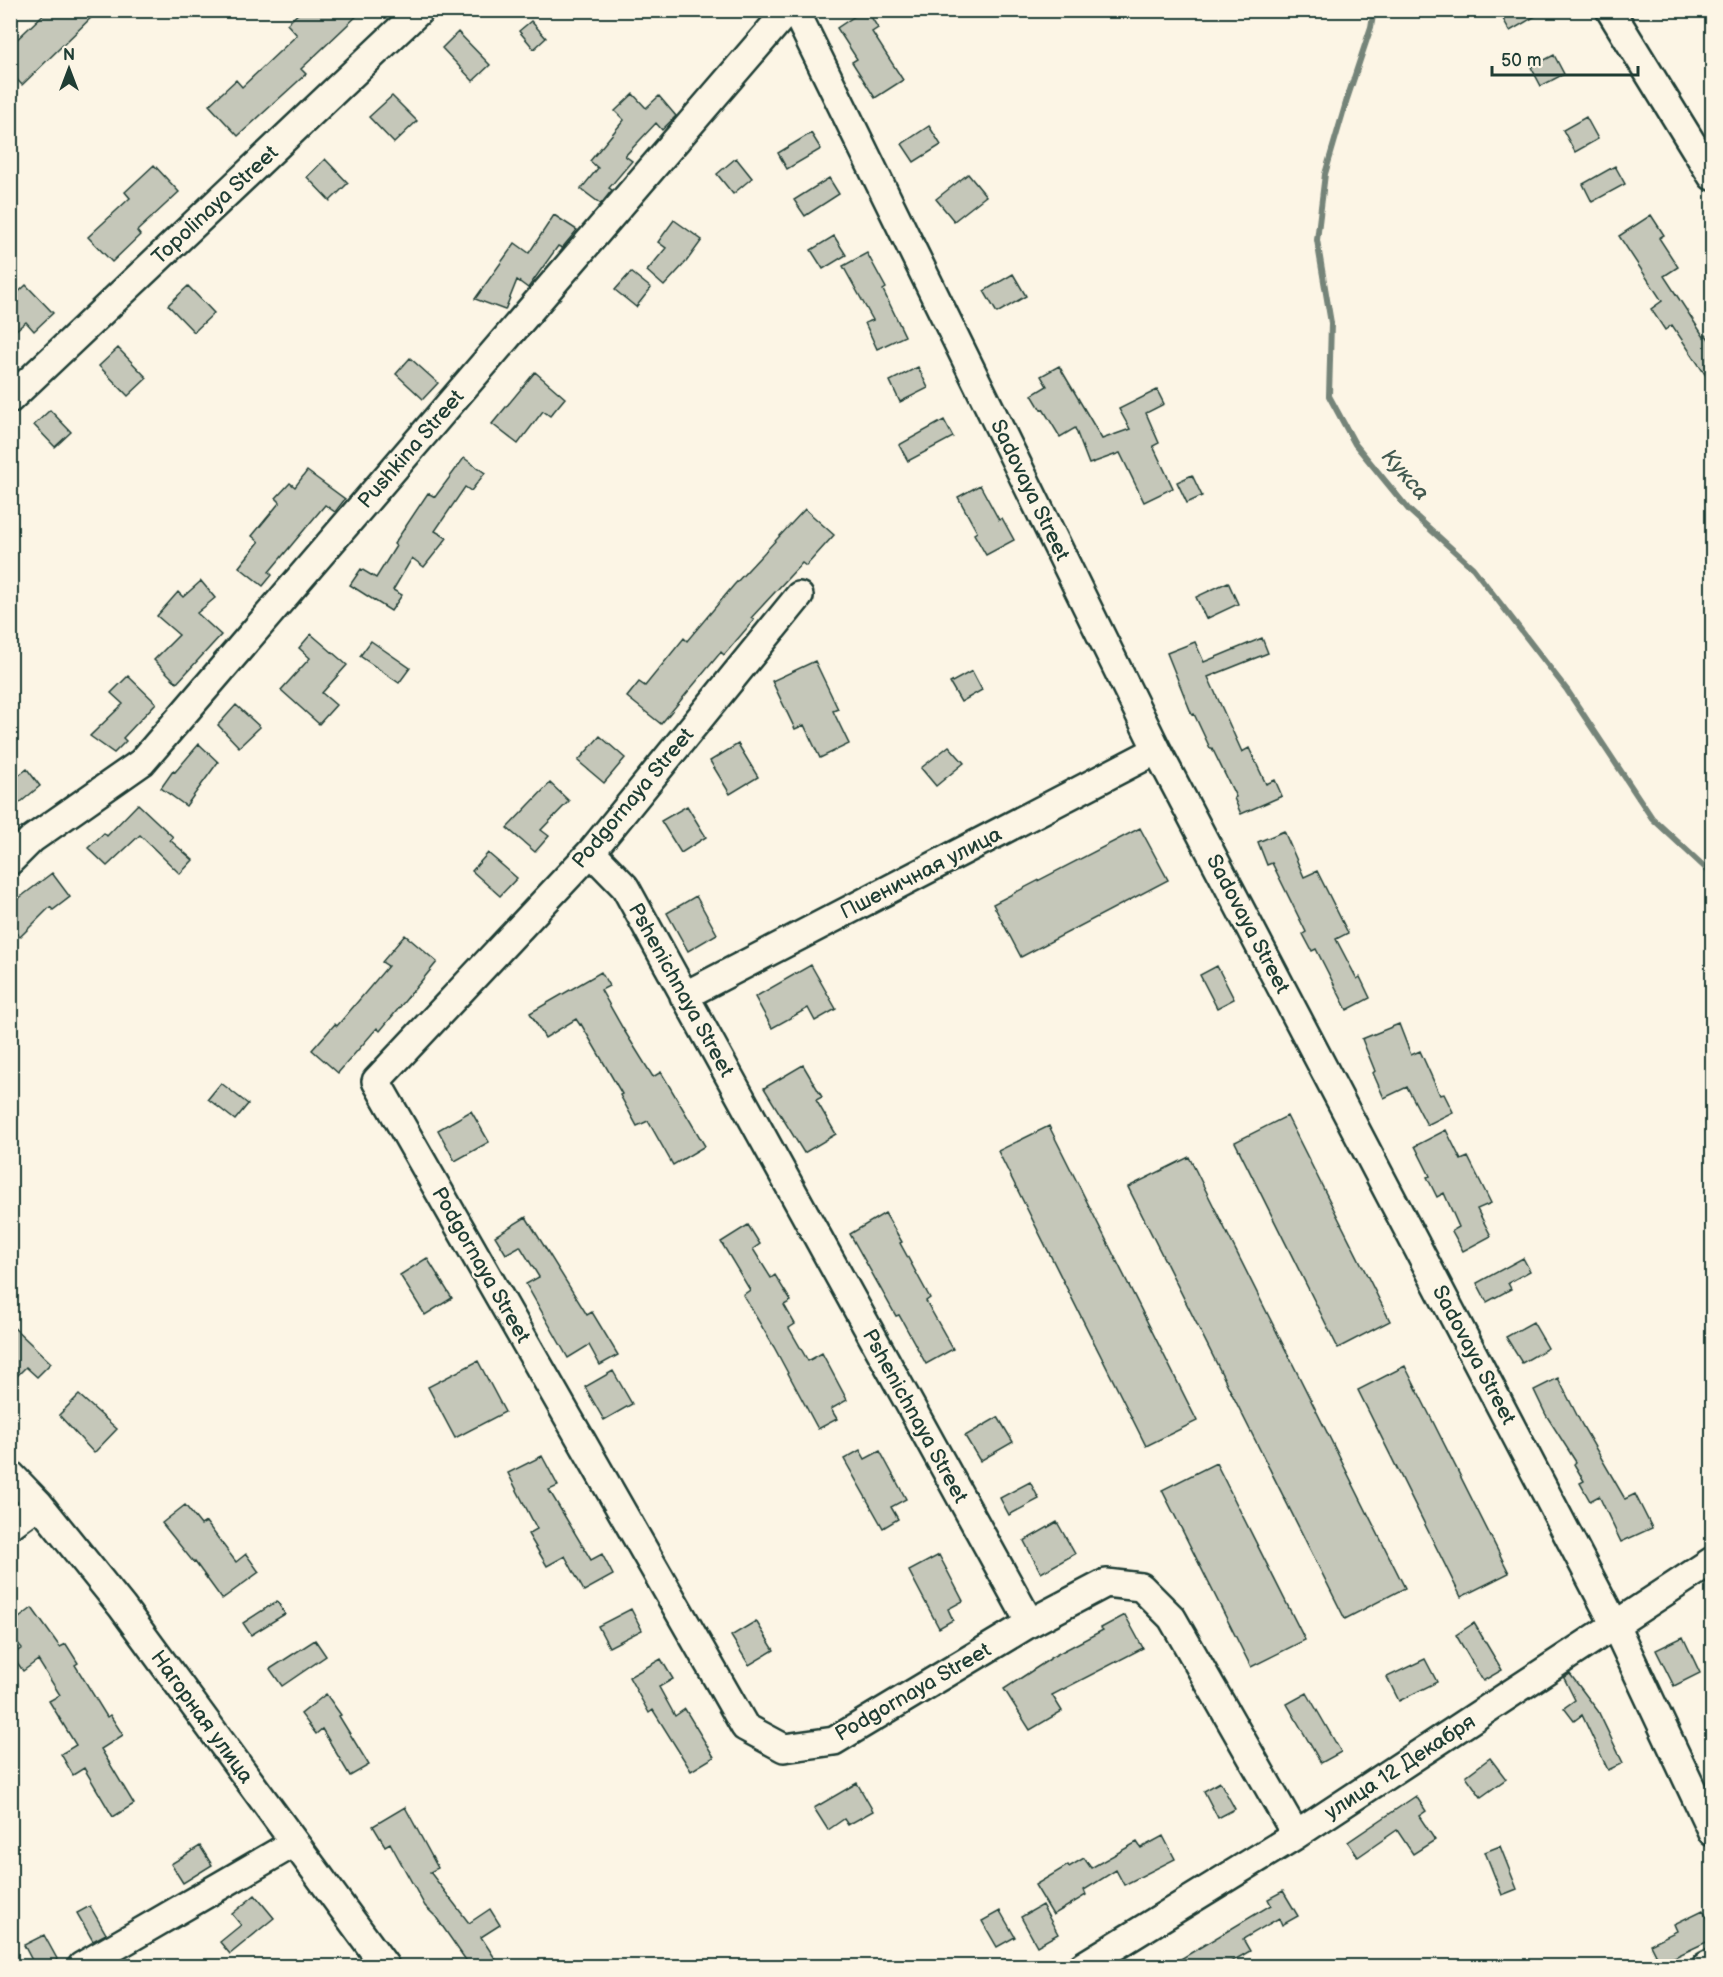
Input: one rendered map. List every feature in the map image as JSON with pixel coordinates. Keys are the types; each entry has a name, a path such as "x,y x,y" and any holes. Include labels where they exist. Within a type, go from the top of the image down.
{"street":[{"name":"Topolinaya Street","path":"10,399 420,10"},
{"name":"Pushkina Street","path":"10,861 32,839 142,762 788,10"},
{"name":"Sadovaya Street","path":"795,10 1157,750 1615,1625 1713,1832"},
{"path":"1610,10 1713,177"},
{"name":"Podgornaya Street","path":"800,596 591,852 376,1082 745,1727 784,1748 834,1741 1030,1623"},
{"name":"Пшеничная улица","path":"684,996 1157,750"},
{"name":"Pshenichnaya Street","path":"591,852 625,887 1030,1623"},
{"name":"Нагорная улица","path":"10,1474 39,1504 122,1607 385,1966"},
{"path":"10,1525 39,1504"},
{"name":"улица 12 Декабря","path":"1083,1966 1296,1835 1713,1561"},
{"path":"1030,1623 1106,1583 1141,1587 1172,1618 1296,1835"},
{"path":"82,1966 294,1843"},
{"path":"1706,1966 1713,1963"}],"building":[{"path":"48,10 99,10 22,85 11,73 11,45"},
{"path":"302,10 363,10 301,69 306,74 238,136 209,105 236,80 242,87 297,35 287,24"},
{"path":"867,10 878,28 872,32 903,80 875,98 852,62 857,59 837,28"},
{"path":"1498,10 1546,10 1510,31"},
{"path":"531,21 546,38 534,49 519,31"},
{"path":"458,32 490,65 473,81 442,48"},
{"path":"1554,55 1564,74 1541,86 1531,67"},
{"path":"633,94 646,108 659,96 676,116 662,130 656,123 625,156 632,161 609,188 612,190 601,204 581,189 598,168 590,161 624,120 615,111"},
{"path":"392,96 417,121 394,143 369,117"},
{"path":"1586,117 1598,139 1575,152 1563,130"},
{"path":"929,126 941,145 914,162 902,144"},
{"path":"811,133 821,149 787,169 778,153"},
{"path":"736,158 752,178 733,194 717,174"},
{"path":"325,159 348,183 330,201 307,177"},
{"path":"154,165 179,192 137,231 140,235 112,262 88,237 130,198 125,192"},
{"path":"1615,166 1625,184 1592,202 1583,184"},
{"path":"968,174 986,196 954,221 936,199"},
{"path":"829,178 839,194 805,216 794,200"},
{"path":"554,215 577,230 562,248 558,246 528,288 517,280 505,310 475,299 515,243 529,253"},
{"path":"1651,215 1664,235 1659,238 1678,267 1664,276 1704,337 1706,335 1713,345 1713,386 1672,325 1665,330 1651,309 1662,301 1619,236"},
{"path":"674,220 702,240 664,286 647,271 666,248 658,242"},
{"path":"834,236 846,255 823,269 811,250"},
{"path":"867,253 886,288 883,290 905,336 877,349 865,323 873,320 843,266"},
{"path":"631,272 651,288 636,307 615,290"},
{"path":"1013,274 1026,296 997,313 984,291"},
{"path":"26,285 53,313 34,331 26,322 10,335 10,300"},
{"path":"188,286 214,313 194,332 168,305"},
{"path":"118,348 147,378 128,396 99,366"},
{"path":"410,358 438,383 423,399 396,374"},
{"path":"1059,366 1102,439 1130,429 1119,409 1157,390 1164,404 1146,413 1159,443 1153,446 1173,488 1144,502 1120,453 1089,464 1075,428 1060,437 1032,395 1047,386 1041,376"},
{"path":"918,367 928,388 900,402 890,381"},
{"path":"535,372 565,398 550,416 543,411 518,444 492,424"},
{"path":"50,410 71,432 55,447 34,425"},
{"path":"944,420 953,437 908,461 899,445"},
{"path":"464,458 485,473 471,491 465,487 435,531 447,538 424,567 412,558 393,590 402,595 391,611 350,585 361,569 376,578 396,546 394,544 428,493 435,497"},
{"path":"307,471 345,499 335,512 325,505 269,572 272,575 263,586 239,567 259,542 252,536 280,502 276,498 290,483 295,487"},
{"path":"1192,475 1202,496 1187,503 1177,482"},
{"path":"980,485 999,520 1002,518 1014,540 986,555 974,534 977,532 958,497"},
{"path":"805,509 834,535 806,566 802,563 751,618 754,620 724,655 721,652 661,724 627,697 639,682 645,686 684,638 687,641 734,585"},
{"path":"201,581 215,598 197,613 221,635 177,683 154,660 179,635 157,616 178,592 183,597"},
{"path":"1228,582 1238,604 1206,619 1196,597"},
{"path":"311,634 347,665 322,693 336,705 319,724 281,690 310,658 299,648"},
{"path":"1262,638 1268,653 1208,677 1242,752 1249,748 1266,784 1275,780 1282,796 1241,814 1234,798 1236,797 1212,748 1194,714 1192,715 1167,653 1195,642 1204,662"},
{"path":"371,641 410,668 399,683 360,656"},
{"path":"815,661 838,709 833,711 849,744 820,758 804,725 795,729 772,681"},
{"path":"972,671 982,690 961,702 950,683"},
{"path":"128,676 156,703 123,738 126,741 114,753 90,736 123,704 111,693"},
{"path":"236,705 260,727 239,747 218,725"},
{"path":"600,736 625,758 604,783 578,761"},
{"path":"199,744 218,762 186,806 161,788 173,771 175,772"},
{"path":"738,744 758,777 730,794 710,761"},
{"path":"949,746 964,763 936,786 921,768"},
{"path":"27,769 40,786 10,811 10,782"},
{"path":"550,783 569,801 541,830 549,836 535,852 507,828"},
{"path":"138,804 173,837 170,840 193,860 180,874 140,835 107,866 88,848 104,833 107,836"},
{"path":"687,806 706,837 681,853 661,821"},
{"path":"1140,828 1168,880 1021,957 993,904"},
{"path":"1284,831 1304,877 1317,871 1348,933 1336,939 1357,979 1360,977 1370,998 1347,1010 1316,949 1312,951 1303,934 1306,932 1272,863 1267,865 1258,842"},
{"path":"488,853 517,878 500,896 472,871"},
{"path":"52,873 70,897 53,910 50,907 20,937 10,927 10,905"},
{"path":"696,896 717,934 688,951 667,913"},
{"path":"405,935 437,962 380,1031 377,1028 338,1073 312,1050 335,1024 337,1026 388,966 382,962"},
{"path":"811,965 836,1009 815,1021 808,1008 772,1028 755,997"},
{"path":"1217,966 1234,999 1217,1008 1200,975"},
{"path":"601,972 609,986 601,990 622,1027 653,1077 661,1072 705,1146 673,1165 648,1121 637,1126 620,1095 622,1094 581,1024 576,1019 545,1038 530,1013"},
{"path":"1399,1024 1411,1055 1420,1051 1440,1095 1444,1094 1453,1112 1427,1125 1407,1087 1384,1098 1362,1039"},
{"path":"803,1065 822,1097 816,1100 836,1134 804,1153 764,1088"},
{"path":"221,1083 248,1104 235,1120 208,1099"},
{"path":"471,1111 489,1142 455,1161 438,1130"},
{"path":"1287,1116 1390,1321 1338,1348 1235,1142"},
{"path":"1049,1126 1197,1421 1146,1446 998,1151"},
{"path":"1446,1130 1461,1160 1468,1157 1491,1203 1477,1209 1491,1236 1463,1251 1452,1231 1459,1227 1444,1193 1437,1197 1427,1177 1430,1176 1415,1146"},
{"path":"1189,1157 1405,1588 1345,1619 1128,1187"},
{"path":"885,1213 930,1298 926,1301 953,1349 926,1364 850,1234"},
{"path":"526,1217 587,1315 592,1312 618,1355 600,1365 589,1345 568,1358 526,1284 539,1277 520,1246 506,1254 495,1236"},
{"path":"748,1225 760,1244 753,1249 771,1278 775,1275 791,1301 784,1305 795,1324 789,1328 808,1361 822,1353 847,1400 831,1409 837,1419 818,1429 743,1295 750,1290 721,1242"},
{"path":"427,1258 452,1298 425,1315 400,1275"},
{"path":"1523,1258 1530,1271 1508,1283 1511,1289 1487,1302 1477,1283"},
{"path":"1533,1322 1548,1348 1522,1363 1506,1337"},
{"path":"10,1324 51,1363 37,1377 26,1367 10,1383"},
{"path":"478,1361 505,1412 455,1438 428,1387"},
{"path":"1405,1366 1509,1573 1461,1597 1358,1390"},
{"path":"613,1371 632,1404 604,1420 585,1387"},
{"path":"1558,1378 1625,1499 1635,1494 1652,1528 1621,1542 1599,1496 1590,1501 1580,1483 1584,1481 1574,1464 1576,1462 1546,1415 1534,1390"},
{"path":"79,1395 117,1429 94,1453 59,1415"},
{"path":"998,1417 1013,1442 980,1461 965,1436"},
{"path":"860,1450 865,1459 880,1451 906,1499 891,1507 898,1519 883,1528 844,1459"},
{"path":"542,1456 558,1486 549,1490 591,1560 602,1554 613,1575 584,1591 565,1556 547,1566 528,1534 537,1529 508,1473"},
{"path":"1216,1463 1305,1640 1251,1667 1162,1490"},
{"path":"1030,1482 1039,1499 1009,1515 1000,1498"},
{"path":"185,1505 201,1525 206,1522 236,1562 246,1554 259,1572 222,1599 162,1523"},
{"path":"1057,1522 1075,1554 1041,1573 1024,1541"},
{"path":"939,1555 963,1601 948,1609 953,1620 939,1628 909,1571"},
{"path":"277,1601 285,1614 251,1635 243,1623"},
{"path":"32,1608 60,1647 66,1644 78,1663 75,1665 107,1717 110,1715 123,1735 101,1749 134,1804 113,1817 84,1768 73,1775 61,1754 76,1745 49,1701 60,1695 38,1660 23,1671 12,1655 22,1648 10,1634 10,1625"},
{"path":"631,1609 642,1630 609,1647 598,1626"},
{"path":"1125,1615 1143,1648 1052,1695 1062,1711 1030,1730 1004,1689 1050,1658 1103,1630 1101,1628"},
{"path":"756,1621 774,1650 749,1665 731,1636"},
{"path":"1474,1623 1502,1670 1483,1681 1456,1635"},
{"path":"1683,1637 1700,1673 1674,1686 1656,1650"},
{"path":"315,1640 326,1656 282,1686 270,1669"},
{"path":"661,1659 673,1679 659,1687 675,1716 685,1709 714,1757 691,1771 653,1710 649,1713 629,1677"},
{"path":"1425,1659 1437,1682 1399,1701 1387,1677"},
{"path":"1570,1674 1598,1711 1623,1763 1608,1770 1582,1715 1574,1721 1564,1708 1575,1700 1564,1678"},
{"path":"1307,1693 1341,1752 1321,1763 1287,1704"},
{"path":"326,1694 341,1715 339,1716 369,1765 350,1776 322,1729 316,1734 301,1714"},
{"path":"1490,1758 1506,1779 1481,1797 1466,1776"},
{"path":"1220,1782 1235,1809 1218,1818 1204,1791"},
{"path":"857,1783 873,1811 848,1825 844,1819 828,1830 814,1808"},
{"path":"1416,1796 1426,1811 1419,1816 1435,1840 1413,1854 1397,1830 1358,1857 1348,1842"},
{"path":"405,1807 438,1868 430,1872 469,1923 490,1909 500,1925 481,1937 500,1966 470,1966 436,1917 425,1906 390,1843 385,1846 373,1826"},
{"path":"1163,1836 1175,1859 1124,1885 1116,1870 1084,1890 1086,1895 1053,1915 1035,1885 1084,1858 1091,1868 1137,1842 1141,1848"},
{"path":"200,1846 212,1865 183,1883 171,1864"},
{"path":"1500,1846 1517,1889 1502,1895 1485,1852"},
{"path":"1283,1891 1298,1916 1282,1925 1279,1918 1243,1939 1250,1951 1224,1966 1169,1966 1271,1905 1268,1899"},
{"path":"255,1895 274,1918 230,1954 220,1942 241,1925 232,1914"},
{"path":"1042,1905 1058,1934 1037,1946 1021,1917"},
{"path":"90,1906 106,1934 93,1941 77,1913"},
{"path":"1703,1910 1713,1930 1713,1939 1660,1964 1650,1944 1677,1931 1674,1924"},
{"path":"1000,1911 1015,1937 997,1947 982,1921"},
{"path":"44,1935 61,1966 35,1966 24,1945"}],"waterway":[{"name":"Кукса","path":"1374,10 1371,27 1325,174 1317,240 1331,323 1329,396 1355,444 1409,510 1473,568 1567,690 1652,818 1712,874"}]}
